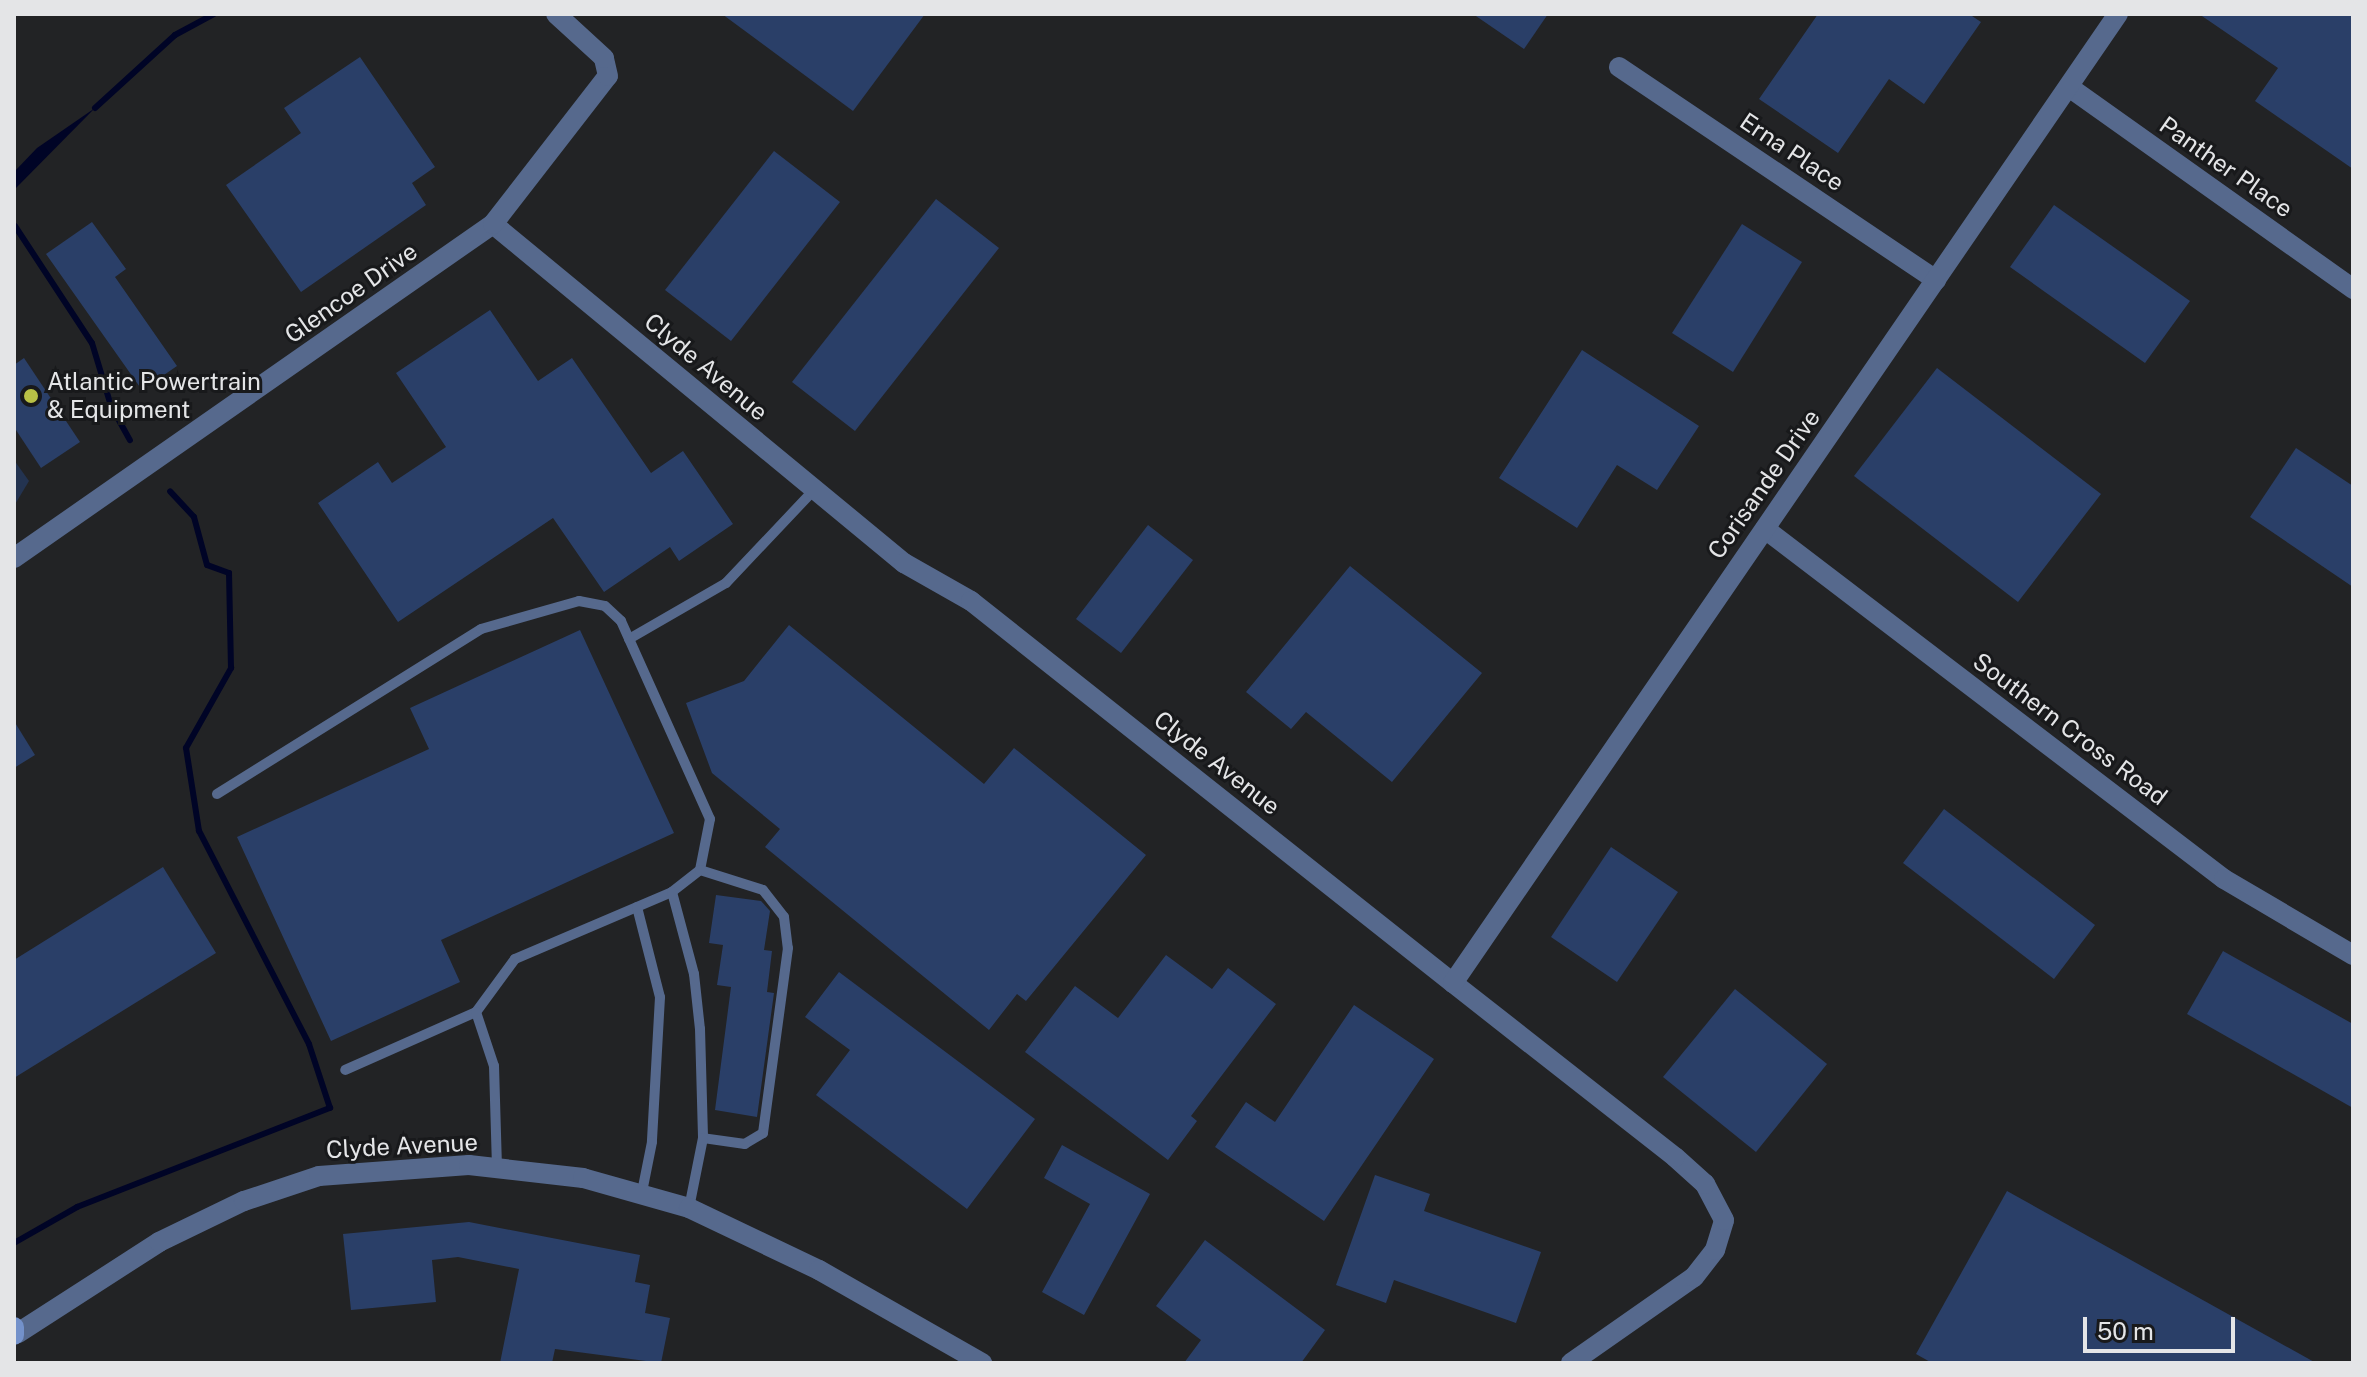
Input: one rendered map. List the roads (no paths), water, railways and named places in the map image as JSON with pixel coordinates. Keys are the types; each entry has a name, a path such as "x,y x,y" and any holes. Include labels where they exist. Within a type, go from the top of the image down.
{"street":[{"name":"Glencoe Drive","path":"14,558 493,224 608,76 604,58 556,14"},
{"name":"Corisande Drive","path":"1453,983 2118,14"},
{"name":"Erna Place","path":"1619,67 1936,280"},
{"name":"Panther Place","path":"2069,87 2353,289"},
{"name":"Clyde Avenue","path":"493,224 904,563 971,601 1675,1157 1705,1184 1724,1220 1715,1250 1694,1277 1571,1363"},
{"name":"Southern Cross Road","path":"1765,529 2224,879 2353,955"},
{"name":"Clyde Avenue","path":"15,1332 159,1242 279,1188 319,1176 413,1167 497,1167 642,1192 689,1208 819,1270 982,1363"}],"lane":[{"path":"629,639 726,583 814,490"},
{"path":"217,794 481,629 579,601 615,612 629,639 710,819 700,870 672,892 515,959 476,1012 345,1070"},
{"path":"700,870 763,890 784,917 788,948 763,1133 745,1144 703,1138"},
{"path":"672,892 696,984 703,1138 689,1208"},
{"path":"637,907 660,997 652,1142 642,1192"},
{"path":"476,1012 494,1066 497,1167"}],"waterway":[{"path":"95,108 175,35 214,14"},
{"path":"15,226 92,343 111,406 130,440"},
{"path":"14,1243 77,1207 330,1108 309,1044 199,831 186,748 231,668 229,573 207,565 194,517 170,491"}],"place":[{"name":"Atlantic Powertrain & Equipment","path":"31,396"}]}
